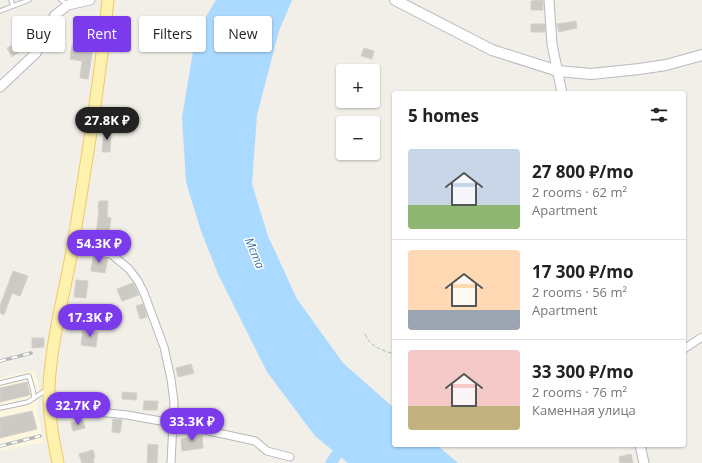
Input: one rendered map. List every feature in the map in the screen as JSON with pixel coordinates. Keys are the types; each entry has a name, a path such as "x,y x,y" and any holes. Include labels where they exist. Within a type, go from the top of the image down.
{"main road":[{"path":"58,463 49,389 53,352 100,77 108,0"},
{"path":"395,0 492,50 558,71 591,74 639,69 666,65 702,55"}],"street":[{"path":"1,87 36,53 55,15 64,2 89,0"},
{"path":"549,0 552,44 562,91"},
{"path":"72,246 111,254 129,269 138,281 164,347 174,402 171,463"},
{"path":"686,348 702,337"},
{"path":"50,407 127,415 172,423 255,442 267,451 290,457"},
{"path":"640,447 644,463"}],"lane":[{"path":"11,0 13,6"},
{"path":"0,11 29,0"},
{"path":"0,383 29,376 34,390 34,398"},
{"path":"0,408 28,402 49,389"}],"path":[{"path":"366,334 370,343 392,353"}],"shaded area":[{"path":"35,370 39,388 37,410 44,442 0,451 0,378"}],"water":[{"name":"Мста","path":"216,0 292,0 279,31 257,115 252,184 268,236 297,299 343,363 392,406 392,447 439,447 458,463 348,463 315,436 267,372 218,274 201,231 186,182 182,117 193,52 206,52 206,17"}],"building":[{"path":"543,0 543,10 531,10 531,1"},
{"path":"576,21 577,28 559,32 557,24"},
{"path":"531,24 545,24 545,32 531,32"},
{"path":"12,45 12,52 19,52 12,57 7,48"},
{"path":"72,45 73,52 92,52 88,79 80,78 82,61 70,59"},
{"path":"364,48 374,51 372,59 361,56"},
{"path":"104,130 111,131 110,152 102,152"},
{"path":"99,201 108,201 107,217 111,218 107,247 95,245"},
{"path":"93,256 108,258 105,273 91,271"},
{"path":"13,271 28,276 20,296 12,293 4,315 0,313 0,306"},
{"path":"76,280 88,281 86,298 74,297"},
{"path":"133,283 139,295 122,301 117,289"},
{"path":"143,304 147,317 140,319 136,306"},
{"path":"72,306 84,308 82,324 70,322"},
{"path":"83,330 98,332 96,347 81,345"},
{"path":"32,338 44,338 44,347 32,348"},
{"path":"191,364 194,373 178,377 176,368"},
{"path":"27,382 30,395 0,402 0,388"},
{"path":"122,392 137,393 136,400 122,399"},
{"path":"144,401 158,401 157,410 143,410"},
{"path":"191,410 198,411 198,421 187,420 187,413 191,413"},
{"path":"32,411 37,429 0,438 0,418"},
{"path":"113,419 122,420 120,433 112,432"},
{"path":"83,420 85,428 73,431 71,423"},
{"path":"188,434 199,434 199,436 202,435 203,448 182,451 181,439 188,438"},
{"path":"148,444 158,445 157,463 147,463"},
{"path":"93,450 95,458 93,458 94,463 82,463 79,454"},
{"path":"631,454 633,463 620,463 619,457"}],"waterway":[{"path":"331,463 345,442"}],"railway":[{"path":"0,361 31,353"},
{"path":"0,446 40,436"}]}
